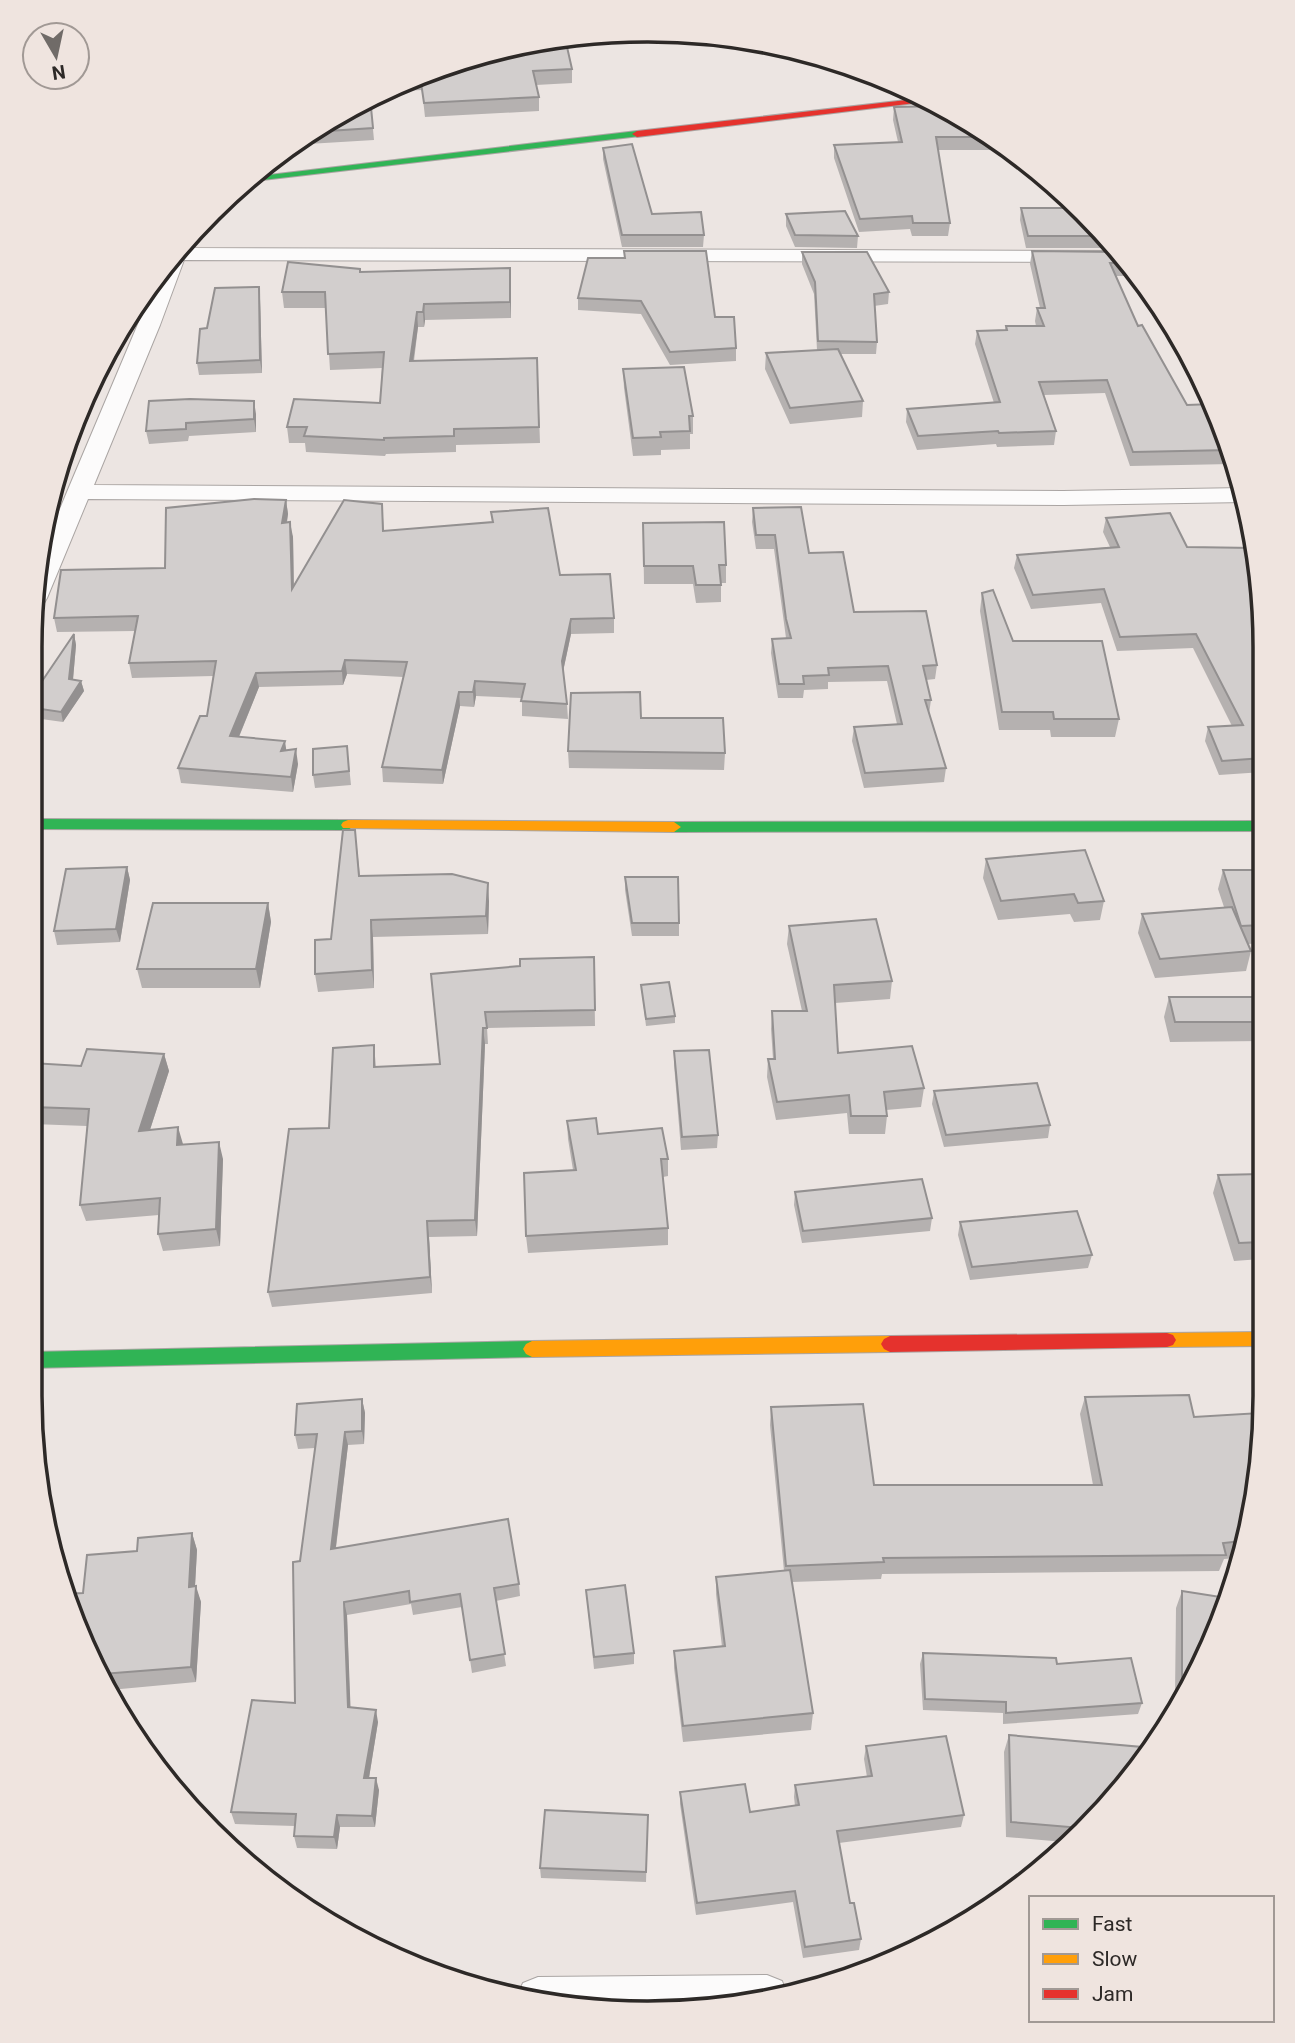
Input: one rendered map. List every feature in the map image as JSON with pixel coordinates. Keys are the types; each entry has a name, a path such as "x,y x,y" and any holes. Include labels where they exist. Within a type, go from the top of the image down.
{"street":[{"path":"281,166 893,94"},
{"path":"266,178 911,102"},
{"path":"191,249 1110,257"},
{"path":"47,569 168,278"},
{"path":"78,492 1035,498 1233,495"},
{"path":"42,824 1044,828 1253,826"},
{"path":"42,1360 630,1347 1253,1339"},
{"path":"584,1998 723,1996"}],"building":[{"path":"567,47 572,69 533,71 539,97 424,103 421,86 491,63"},
{"path":"920,106 973,137 936,137 950,223 913,223 912,216 860,219 834,145 902,142 894,107"},
{"path":"371,109 373,128 333,131"},
{"path":"632,144 652,214 701,212 704,235 622,235 603,148"},
{"path":"1021,208 1064,208 1092,236 1028,236"},
{"path":"845,211 858,236 795,235 786,214"},
{"path":"624,251 706,251 715,317 734,317 736,348 670,352 641,301 578,298 588,258 625,258"},
{"path":"1032,251 1106,252 1115,263 1110,263 1138,326 1142,325 1187,405 1202,404 1220,450 1133,452 1107,380 1039,382 1056,431 998,431 918,436 907,409 1000,402 977,331 1007,330 1006,326 1044,326 1037,308 1045,308"},
{"path":"802,252 867,252 889,292 874,294 877,342 818,341 815,282"},
{"path":"288,262 360,269 360,272 510,268 510,302 424,304 423,312 417,312 410,361 537,358 539,427 454,429 454,436 384,440 304,436 307,427 287,427 294,399 380,403 384,352 328,354 325,292 282,292"},
{"path":"259,287 260,360 197,363 200,329 207,328 215,288"},
{"path":"838,349 863,401 790,408 766,353"},
{"path":"684,367 693,416 689,416 690,431 660,432 661,437 633,438 623,369"},
{"path":"149,401 254,401 254,419 186,423 186,429 146,431"},
{"path":"254,499 286,500 282,523 290,522 292,589 344,500 382,504 383,531 493,522 491,512 548,508 560,575 610,574 614,618 571,619 562,661 567,704 521,701 525,684 475,681 473,692 459,692 442,770 382,767 407,662 345,660 342,671 256,673 230,736 285,741 281,751 296,749 291,777 178,768 200,716 207,716 216,661 129,663 138,616 54,618 61,570 165,568 166,508"},
{"path":"801,507 809,553 843,552 854,612 926,611 937,665 923,666 931,700 925,700 946,768 865,773 854,727 902,724 888,666 828,668 829,675 803,676 804,684 779,684 772,639 791,638 775,535 756,535 753,508"},
{"path":"1170,513 1187,547 1244,548 1252,608 1253,759 1222,761 1208,727 1243,725 1196,634 1120,637 1104,589 1033,595 1017,555 1119,547 1106,518"},
{"path":"724,522 726,565 719,565 721,585 696,585 693,566 644,566 643,523"},
{"path":"993,590 1013,641 1102,641 1119,719 1054,719 1053,712 1002,712 982,593"},
{"path":"74,634 69,679 81,681 61,712 42,709 42,681"},
{"path":"640,692 641,718 723,718 725,753 568,751 571,693"},
{"path":"347,746 349,771 313,775 313,749"},
{"path":"343,830 355,830 359,876 452,874 488,883 486,916 371,920 372,970 315,974 315,940 331,939"},
{"path":"1085,850 1104,901 1078,903 1074,894 1001,901 986,859"},
{"path":"127,867 116,929 54,931 66,869"},
{"path":"1223,870 1253,870 1253,925 1241,926"},
{"path":"625,877 678,877 679,923 632,923"},
{"path":"153,903 268,903 256,969 137,969"},
{"path":"1232,907 1251,951 1160,959 1142,914"},
{"path":"876,919 892,981 834,985 838,1053 912,1046 924,1088 884,1092 887,1116 851,1116 849,1095 777,1102 768,1059 775,1059 772,1011 807,1011 789,926"},
{"path":"594,957 595,1010 485,1012 487,1028 483,1028 475,1220 427,1221 430,1277 268,1292 289,1129 329,1128 333,1048 374,1045 374,1067 440,1064 431,974 520,966 520,959"},
{"path":"669,982 675,1016 646,1019 641,985"},
{"path":"1169,997 1253,997 1253,1022 1175,1022"},
{"path":"87,1049 164,1054 139,1131 178,1127 177,1145 219,1142 216,1229 158,1234 160,1198 80,1205 89,1109 42,1107 42,1064 81,1066"},
{"path":"709,1050 718,1135 682,1137 674,1051"},
{"path":"1037,1083 1050,1125 946,1135 934,1091"},
{"path":"596,1118 598,1134 662,1128 668,1159 661,1159 668,1228 526,1236 524,1173 576,1170 567,1121"},
{"path":"1253,1174 1253,1242 1239,1243 1218,1175"},
{"path":"922,1179 932,1218 803,1231 795,1192"},
{"path":"1077,1211 1092,1255 972,1267 960,1222"},
{"path":"1189,1395 1194,1417 1253,1413 1248,1475 1241,1514 1234,1542 1223,1543 1226,1555 883,1558 884,1562 786,1566 771,1407 863,1404 874,1485 1102,1485 1085,1397"},
{"path":"362,1399 362,1431 345,1432 331,1549 508,1519 519,1584 494,1588 505,1654 470,1660 460,1594 410,1602 409,1591 344,1602 348,1707 376,1710 364,1778 376,1778 372,1816 337,1815 334,1837 294,1836 296,1814 231,1812 252,1700 295,1703 293,1562 300,1561 317,1434 295,1435 297,1404"},
{"path":"192,1533 189,1587 196,1586 191,1667 110,1673 88,1627 75,1593 83,1593 87,1555 137,1551 138,1538"},
{"path":"790,1570 813,1713 683,1726 674,1651 725,1646 716,1577"},
{"path":"625,1585 634,1653 594,1657 586,1590"},
{"path":"1182,1591 1218,1597 1191,1663 1182,1678"},
{"path":"923,1653 1056,1658 1057,1664 1131,1658 1142,1703 1006,1713 1006,1702 925,1699"},
{"path":"1009,1735 1140,1747 1103,1795 1072,1827 1011,1822"},
{"path":"946,1736 964,1815 837,1831 850,1903 854,1903 861,1939 805,1947 795,1891 697,1903 680,1792 745,1784 750,1812 799,1805 795,1785 872,1776 866,1746"},
{"path":"545,1810 648,1815 646,1872 540,1868"}],"traffic: fast":[{"path":"266,178 637,134"},
{"path":"42,824 348,825"},
{"path":"674,827 1253,826"},
{"path":"42,1360 532,1349"}],"traffic: slow":[{"path":"348,825 674,827"},
{"path":"1167,1340 1253,1339"},
{"path":"532,1349 890,1344"}],"traffic: jam":[{"path":"637,134 911,102"},
{"path":"890,1344 1167,1340"}]}
